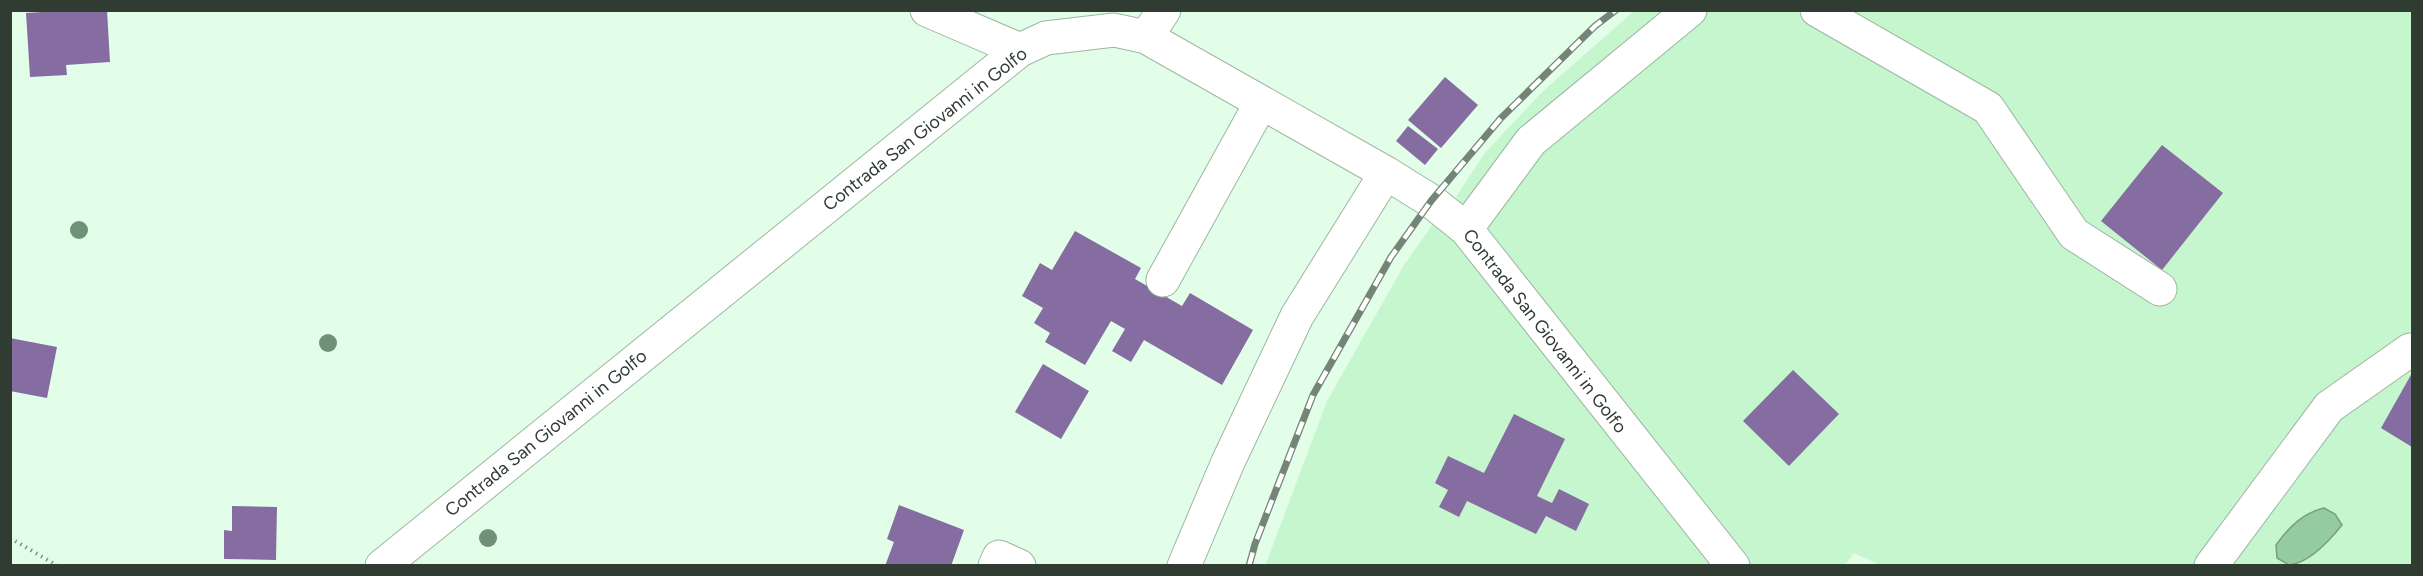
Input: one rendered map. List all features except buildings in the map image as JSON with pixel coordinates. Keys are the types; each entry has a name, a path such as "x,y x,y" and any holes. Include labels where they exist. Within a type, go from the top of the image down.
{"street":[{"path":"927,10 1020,50"},
{"path":"1466,229 1531,141 1690,10"},
{"path":"1817,10 1988,108 2074,234 2160,289"},
{"name":"Contrada San Giovanni in Golfo","path":"382,566 1020,50 1046,39 1155,24 1261,104 1386,173 1431,201 1466,229 1733,566"},
{"path":"1163,280 1261,104"},
{"path":"1184,566 1228,462 1297,316 1386,173"},
{"path":"2211,566 2328,407 2410,350"},
{"path":"995,566 999,557 1020,566"}],"path":[{"path":"10,538 58,566"}],"shaded area":[{"path":"1634,11 2412,11 2412,565 1882,566 1854,553 1845,565 1747,565 1479,232 1456,197 1484,154 1542,92"},
{"path":"1438,217 1717,566 1265,566 1327,401 1404,265"},
{"path":"2324,508 2335,514 2342,525 2331,537 2318,550 2297,563 2289,565 2277,558 2276,545 2286,532 2303,517"}],"railway":[{"path":"1249,566 1255,544 1313,395 1391,257 1431,201 1501,118 1595,26 1616,10"}]}
